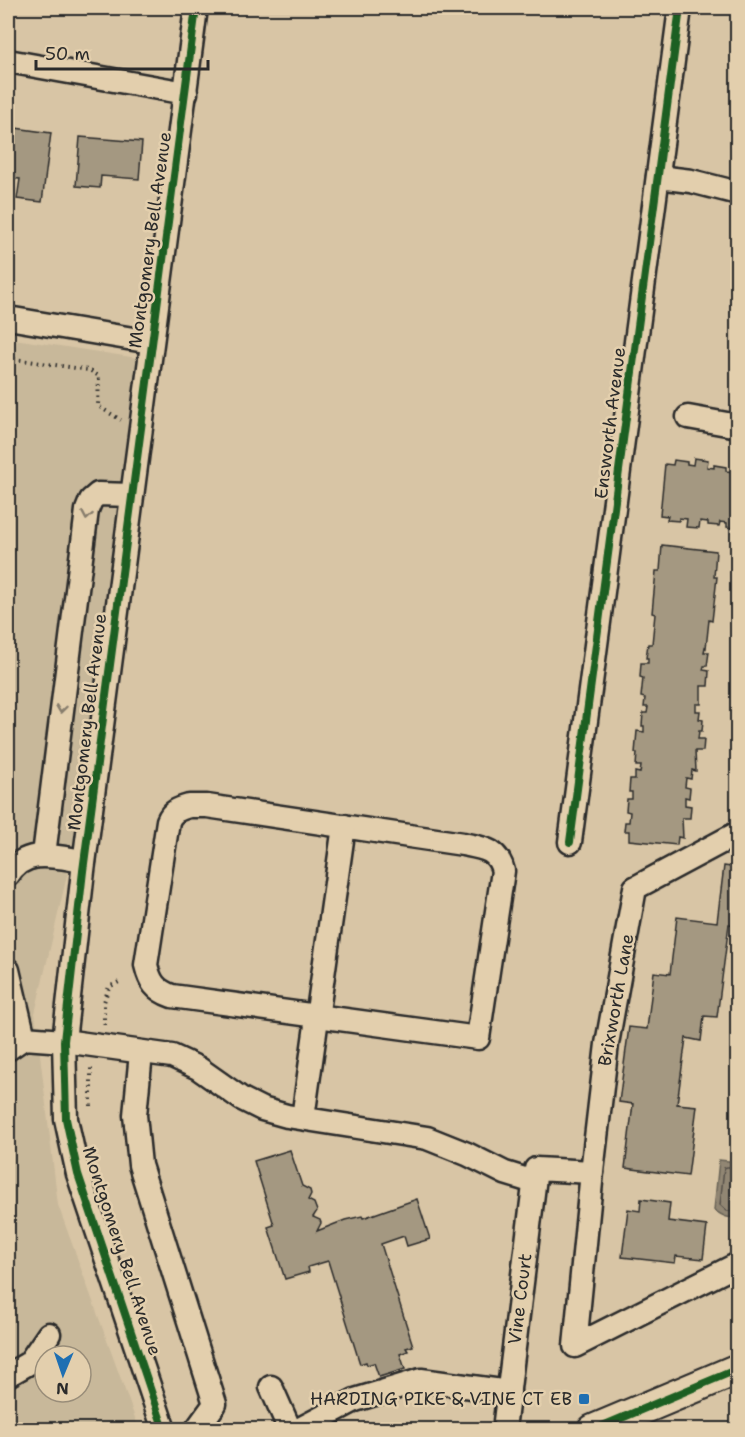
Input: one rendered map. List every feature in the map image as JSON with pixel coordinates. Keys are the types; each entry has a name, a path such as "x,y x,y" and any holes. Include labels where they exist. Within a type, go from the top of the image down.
{"main road":[{"path":"593,1430 738,1369"}],"street":[{"name":"Montgomery Bell Avenue","path":"164,1430 78,1174 66,1119 64,1041 84,861 196,8"},
{"name":"Ensworth Avenue","path":"570,842 680,8"},
{"path":"8,62 186,93"},
{"path":"658,177 691,181 738,193"},
{"path":"8,318 151,342"},
{"path":"688,417 738,426"},
{"path":"44,855 87,510 91,500 98,494 131,495"},
{"path":"189,806 207,806 479,847 500,859 503,871 478,1038 317,1016 172,996 159,992 150,981 146,965 168,821 171,814 189,806"},
{"path":"303,1118 344,826"},
{"name":"Brixworth Lane","path":"592,1172 607,1044 635,888 738,833"},
{"path":"8,875 13,866 25,858 44,855 84,861"},
{"path":"8,970 16,1044 64,1041 172,1056 198,1068 242,1099 262,1108 303,1118 428,1138 505,1173 535,1176 592,1172 575,1346 738,1264"},
{"path":"141,1053 135,1115 140,1165 215,1404 196,1430"},
{"name":"Vine Court","path":"506,1430 508,1392 535,1176"},
{"path":"8,1375 29,1363 49,1334"},
{"path":"298,1430 355,1400 421,1380 508,1392"},
{"path":"271,1387 290,1430"}],"path":[{"path":"8,358 89,370 99,376 98,406 129,426"},
{"path":"104,1032 104,1002 109,987 119,982"}],"shaded area":[{"path":"8,338 137,358 81,815 35,1013 58,1205 139,1429 8,1429"}],"water":[{"path":"719,1160 737,1162 737,1216 734,1217 725,1216 714,1210"}],"building":[{"path":"8,127 51,133 42,202 17,199 20,179 8,178"},
{"path":"80,137 142,142 139,179 101,176 100,188 76,186"},
{"path":"694,458 708,460 707,467 714,468 714,465 726,467 726,471 734,472 733,477 738,477 738,533 733,533 733,528 727,527 727,523 720,522 719,526 708,525 708,522 700,521 699,528 686,527 687,519 667,520 668,516 660,515 665,464 673,465 674,460 693,465"},
{"path":"662,545 716,551 714,577 717,577 712,621 709,620 704,652 709,652 707,666 704,666 703,670 709,671 708,686 701,686 701,704 696,704 696,711 700,711 699,719 703,720 702,731 699,731 698,739 704,739 703,751 695,751 696,771 692,770 691,779 686,778 685,787 690,788 689,798 685,797 685,805 691,806 690,818 682,818 683,838 678,837 677,845 629,840 629,831 624,831 625,822 629,822 630,812 626,811 627,799 632,799 632,792 629,792 630,779 635,779 635,772 640,773 641,766 636,766 637,731 644,732 643,713 647,713 648,707 644,707 645,698 641,697 643,678 640,677 641,663 648,663 648,658 646,658 648,644 652,644 656,571 660,571"},
{"path":"724,866 738,868 738,925 729,924 717,1017 704,1016 701,1041 686,1038 677,1104 697,1106 688,1176 625,1168 633,1104 619,1102 629,1027 647,1029 654,972 670,974 677,917 717,922"},
{"path":"290,1150 302,1186 310,1190 308,1200 314,1203 317,1211 313,1217 321,1223 317,1231 345,1220 362,1216 363,1218 417,1199 430,1239 407,1246 404,1236 381,1244 413,1346 406,1348 408,1351 400,1354 405,1369 379,1377 374,1363 360,1364 328,1261 308,1267 309,1272 285,1279 268,1227 274,1225 254,1161"},
{"path":"641,1199 670,1203 668,1221 707,1226 703,1259 676,1256 675,1263 622,1257 628,1209 640,1211"}],"cycle path":[{"path":"164,1430 78,1174 66,1119 64,1041 83,871 196,8"},
{"path":"570,842 680,8"},
{"path":"593,1430 738,1369"}],"place":[{"name":"HARDING PIKE & VINE CT EB","path":"584,1399"}]}
